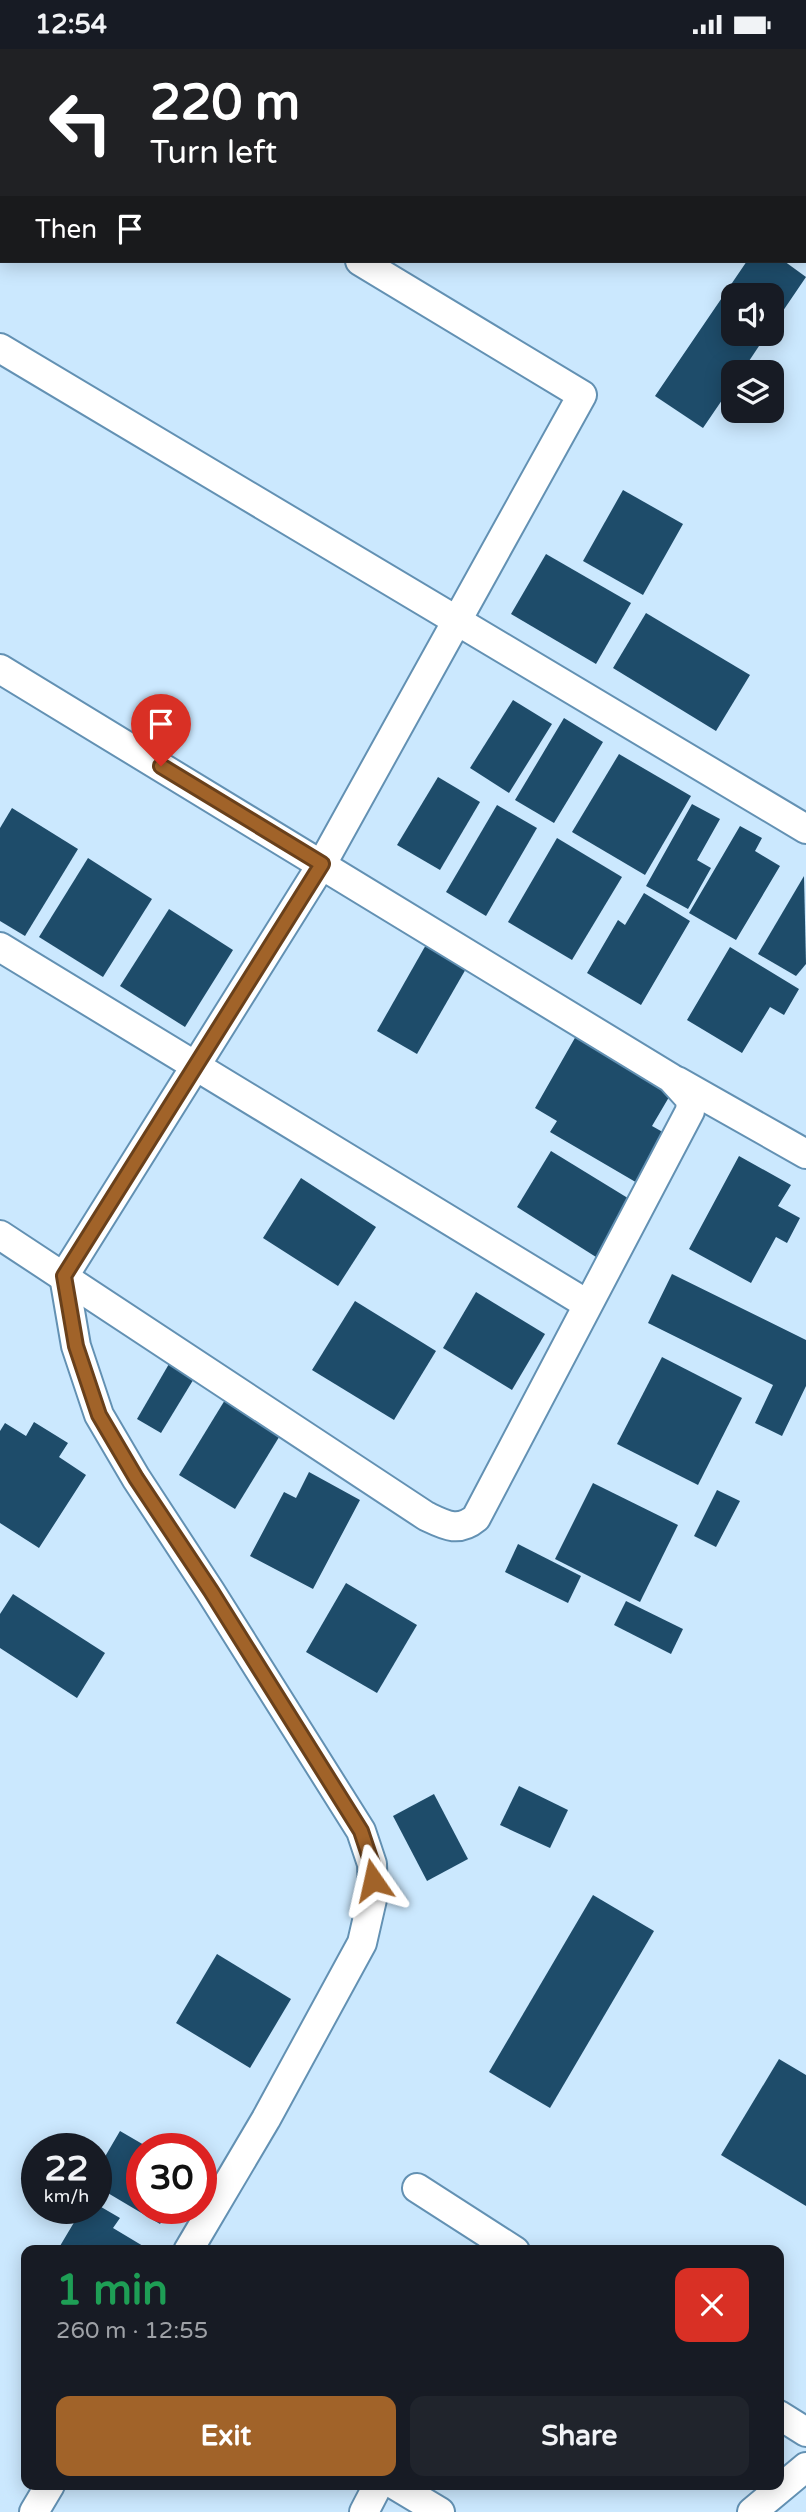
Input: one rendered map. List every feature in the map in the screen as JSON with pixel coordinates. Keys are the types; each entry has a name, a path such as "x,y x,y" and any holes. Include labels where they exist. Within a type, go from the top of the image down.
{"street":[{"path":"192,2245 266,2119 362,1943 373,1895 372,1864 361,1831 211,1591 136,1478 99,1415 76,1346 64,1276 322,864 582,395 363,263"},
{"path":"0,348 806,829"},
{"path":"0,669 671,1078 806,1154"},
{"path":"0,947 587,1304"},
{"path":"0,1235 426,1516 456,1528 466,1526 476,1518 690,1111 691,1100 671,1078"},
{"path":"417,2188 504,2245"},
{"path":"784,2418 806,2432"},
{"path":"752,2512 799,2480"},
{"path":"34,2512 47,2490"},
{"path":"364,2512 375,2490"},
{"path":"403,2490 440,2512"}],"building":[{"path":"746,263 787,263 806,277 784,309 784,283 732,283"},
{"path":"721,299 721,346 759,346 750,360 721,360 721,402 703,428 655,396"},
{"path":"623,490 683,524 643,595 583,561"},
{"path":"546,554 631,603 596,664 511,614"},
{"path":"646,613 750,675 716,731 613,668"},
{"path":"513,700 552,724 509,793 470,768"},
{"path":"564,718 603,742 554,823 515,800"},
{"path":"619,754 691,796 645,875 572,832"},
{"path":"438,777 480,802 440,870 397,845"},
{"path":"692,804 720,819 697,860 711,868 688,909 646,886"},
{"path":"497,805 537,828 486,916 446,892"},
{"path":"12,808 78,849 25,936 0,921 0,828"},
{"path":"740,826 762,838 755,851 780,866 736,940 689,913"},
{"path":"557,838 622,877 572,960 508,922"},
{"path":"88,858 152,899 103,977 39,937"},
{"path":"804,876 806,964 796,976 758,954"},
{"path":"644,893 690,921 641,1005 587,973 618,920 625,925"},
{"path":"169,909 233,950 185,1027 120,986"},
{"path":"427,943 467,967 417,1054 377,1031"},
{"path":"730,947 799,989 784,1015 770,1007 742,1053 687,1020"},
{"path":"576,1036 672,1092 652,1126 668,1135 639,1184 550,1132 557,1121 535,1108"},
{"path":"551,1151 631,1200 596,1257 517,1207"},
{"path":"739,1156 791,1185 778,1206 800,1218 787,1243 776,1237 751,1283 689,1249"},
{"path":"301,1178 376,1227 338,1286 263,1238"},
{"path":"672,1274 806,1340 806,1386 782,1436 755,1423 773,1385 648,1323"},
{"path":"476,1292 545,1334 512,1390 443,1348"},
{"path":"355,1301 436,1351 394,1420 312,1370"},
{"path":"173,1357 198,1372 161,1433 137,1419"},
{"path":"662,1357 742,1398 698,1485 617,1444"},
{"path":"228,1395 284,1429 235,1509 179,1475"},
{"path":"34,1422 68,1443 59,1457 86,1475 39,1548 0,1523 0,1431 5,1423 26,1436"},
{"path":"309,1472 360,1500 313,1589 250,1556 284,1492 296,1498"},
{"path":"593,1483 678,1525 640,1602 555,1559"},
{"path":"717,1490 740,1501 716,1547 694,1536"},
{"path":"518,1544 581,1576 568,1603 505,1572"},
{"path":"346,1583 417,1625 377,1693 306,1652"},
{"path":"13,1594 105,1653 77,1698 0,1648 0,1614"},
{"path":"626,1601 683,1629 671,1654 614,1625"},
{"path":"519,1786 568,1810 550,1848 500,1825"},
{"path":"434,1794 468,1859 427,1881 393,1816"},
{"path":"593,1895 654,1931 550,2108 489,2072"},
{"path":"217,1954 291,1999 250,2068 176,2023"},
{"path":"779,2059 806,2075 806,2206 721,2155"},
{"path":"120,2131 126,2134 126,2204 112,2196 112,2145"},
{"path":"112,2213 120,2218 113,2228 141,2245 61,2245 73,2224 112,2224"}],"route":[{"path":"161,766 322,864 64,1276 76,1346 99,1415 136,1478 211,1591 361,1831 372,1864 373,1880"}]}
